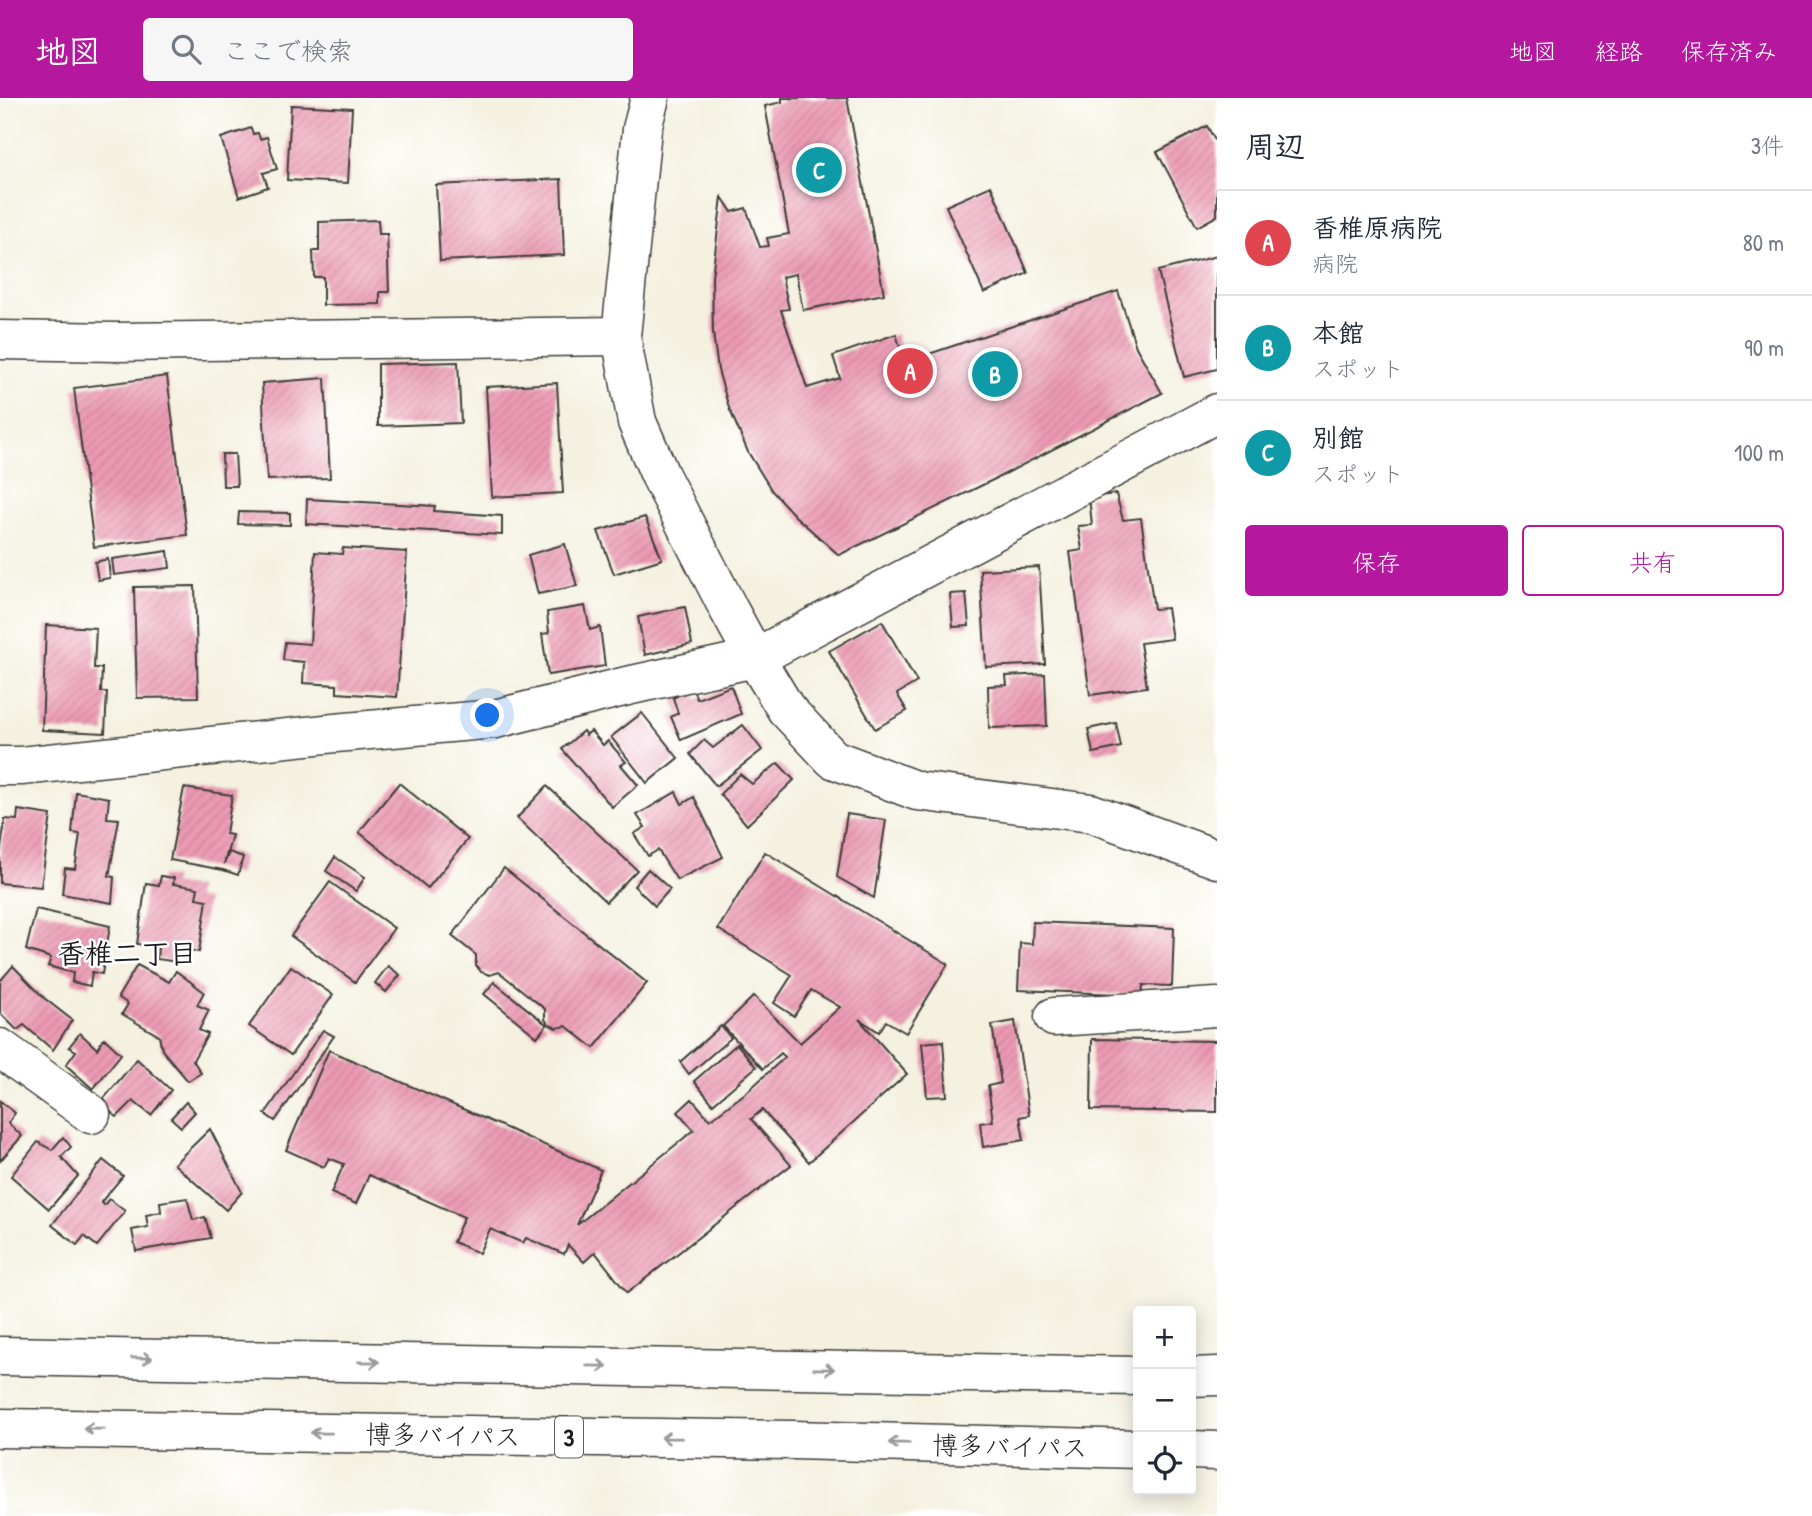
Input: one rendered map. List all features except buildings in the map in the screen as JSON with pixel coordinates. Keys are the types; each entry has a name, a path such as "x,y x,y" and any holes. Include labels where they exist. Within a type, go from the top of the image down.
{"main road":[{"path":"650,98 642,129 621,336 637,422 660,475 755,658 786,709 834,760 917,792 1091,813 1217,859"},
{"path":"0,340 116,342 621,336"},
{"path":"0,766 495,719 755,658 1217,413"},
{"path":"1054,1017 1217,1007"},
{"path":"0,1048 91,1114"},
{"path":"0,1356 1133,1376"},
{"path":"1196,1377 1217,1376"},
{"name":"博多バイパス","path":"0,1428 792,1440 1133,1449"},
{"path":"1196,1450 1217,1451"}],"place":[{"name":"別館","path":"819,170"},
{"name":"香椎原病院","path":"910,371"},
{"name":"本館","path":"995,374"}],"district":[{"name":"香椎二丁目","path":"127,953"}]}
